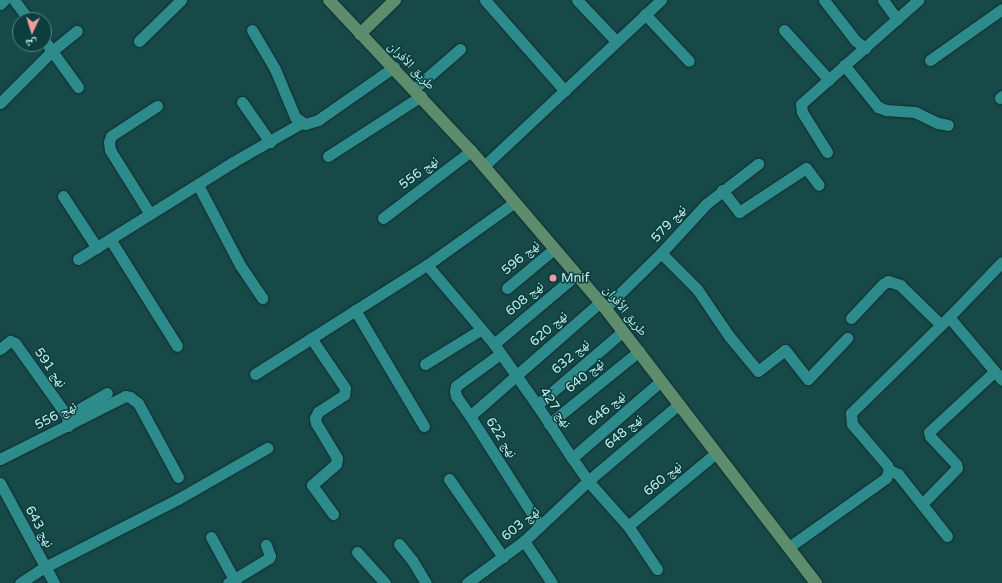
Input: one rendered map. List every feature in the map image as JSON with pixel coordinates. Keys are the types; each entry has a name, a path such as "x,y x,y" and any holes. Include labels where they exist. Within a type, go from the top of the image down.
{"main road":[{"name":"طريق الأفران","path":"329,0 360,34 394,67 471,151 603,305 816,583"},
{"path":"360,34 395,0"}],"street":[{"path":"0,4 4,0"},
{"path":"14,0 23,12"},
{"path":"139,41 181,0"},
{"path":"485,0 565,91"},
{"path":"577,0 616,41"},
{"path":"484,166 661,0"},
{"path":"824,0 854,40 865,48"},
{"path":"883,0 897,19"},
{"path":"827,152 802,112 801,104 918,0"},
{"path":"930,60 1002,9"},
{"path":"645,14 689,61"},
{"path":"252,30 275,69 295,117 301,123"},
{"path":"784,30 829,80"},
{"path":"77,31 52,51 78,87"},
{"path":"328,156 418,93 460,49"},
{"path":"0,103 51,52"},
{"path":"844,65 878,107 886,110 915,112 948,126"},
{"path":"78,259 234,162 301,123 310,123 318,120 394,67"},
{"path":"242,102 270,142"},
{"path":"150,214 110,150 108,142 112,136 157,106"},
{"name":"نهج 556","path":"383,218 471,151"},
{"name":"نهج 579","path":"603,305 661,253 706,204 722,190 758,164"},
{"path":"722,190 739,212 806,168 819,185"},
{"path":"198,185 240,264 262,298"},
{"path":"63,196 97,248"},
{"path":"255,374 427,265 515,202"},
{"path":"110,239 177,346"},
{"name":"نهج 596","path":"507,288 554,249"},
{"path":"661,253 667,256 697,288 729,336 758,371 786,350 808,379 847,338"},
{"path":"948,536 898,474 889,470 852,424 851,413 950,317 1002,262"},
{"name":"نهج 427","path":"427,265 480,330 494,344 516,377 537,404 588,481 628,526 657,569"},
{"name":"نهج 608","path":"494,344 576,275"},
{"path":"851,318 883,284 888,281 900,285 941,325"},
{"name":"نهج 620","path":"516,377 603,305"},
{"path":"355,310 424,426"},
{"path":"922,504 957,468 956,464 930,436 929,432 998,376 950,317"},
{"path":"425,364 480,330"},
{"name":"نهج 632","path":"537,404 623,331"},
{"path":"311,338 344,388 344,394 318,412 315,418 316,424 337,458 336,464 312,485 333,514"},
{"name":"نهج 591","path":"0,349 10,342 16,343 67,421"},
{"name":"نهج 640","path":"549,424 639,351"},
{"path":"470,416 456,396 456,386 500,354"},
{"name":"نهج 622","path":"516,377 470,416 540,526"},
{"name":"نهج 646","path":"572,458 661,381"},
{"path":"67,421 107,393"},
{"name":"نهج 556","path":"0,459 67,421 125,396 130,397 138,403 178,477"},
{"name":"نهج 648","path":"588,481 678,404"},
{"path":"20,583 45,567 178,499 267,448"},
{"name":"نهج 660","path":"628,526 716,453"},
{"path":"789,547 886,478 889,470"},
{"path":"449,479 503,557"},
{"name":"نهج 603","path":"467,583 524,541 588,481"},
{"name":"نهج 643","path":"0,483 54,583"},
{"path":"211,537 233,582 269,558 270,556 266,545"},
{"path":"524,541 552,583"},
{"path":"399,544 412,560 426,583"},
{"path":"357,552 385,583"}],"place":[{"name":"Mnif","path":"553,278"}]}
